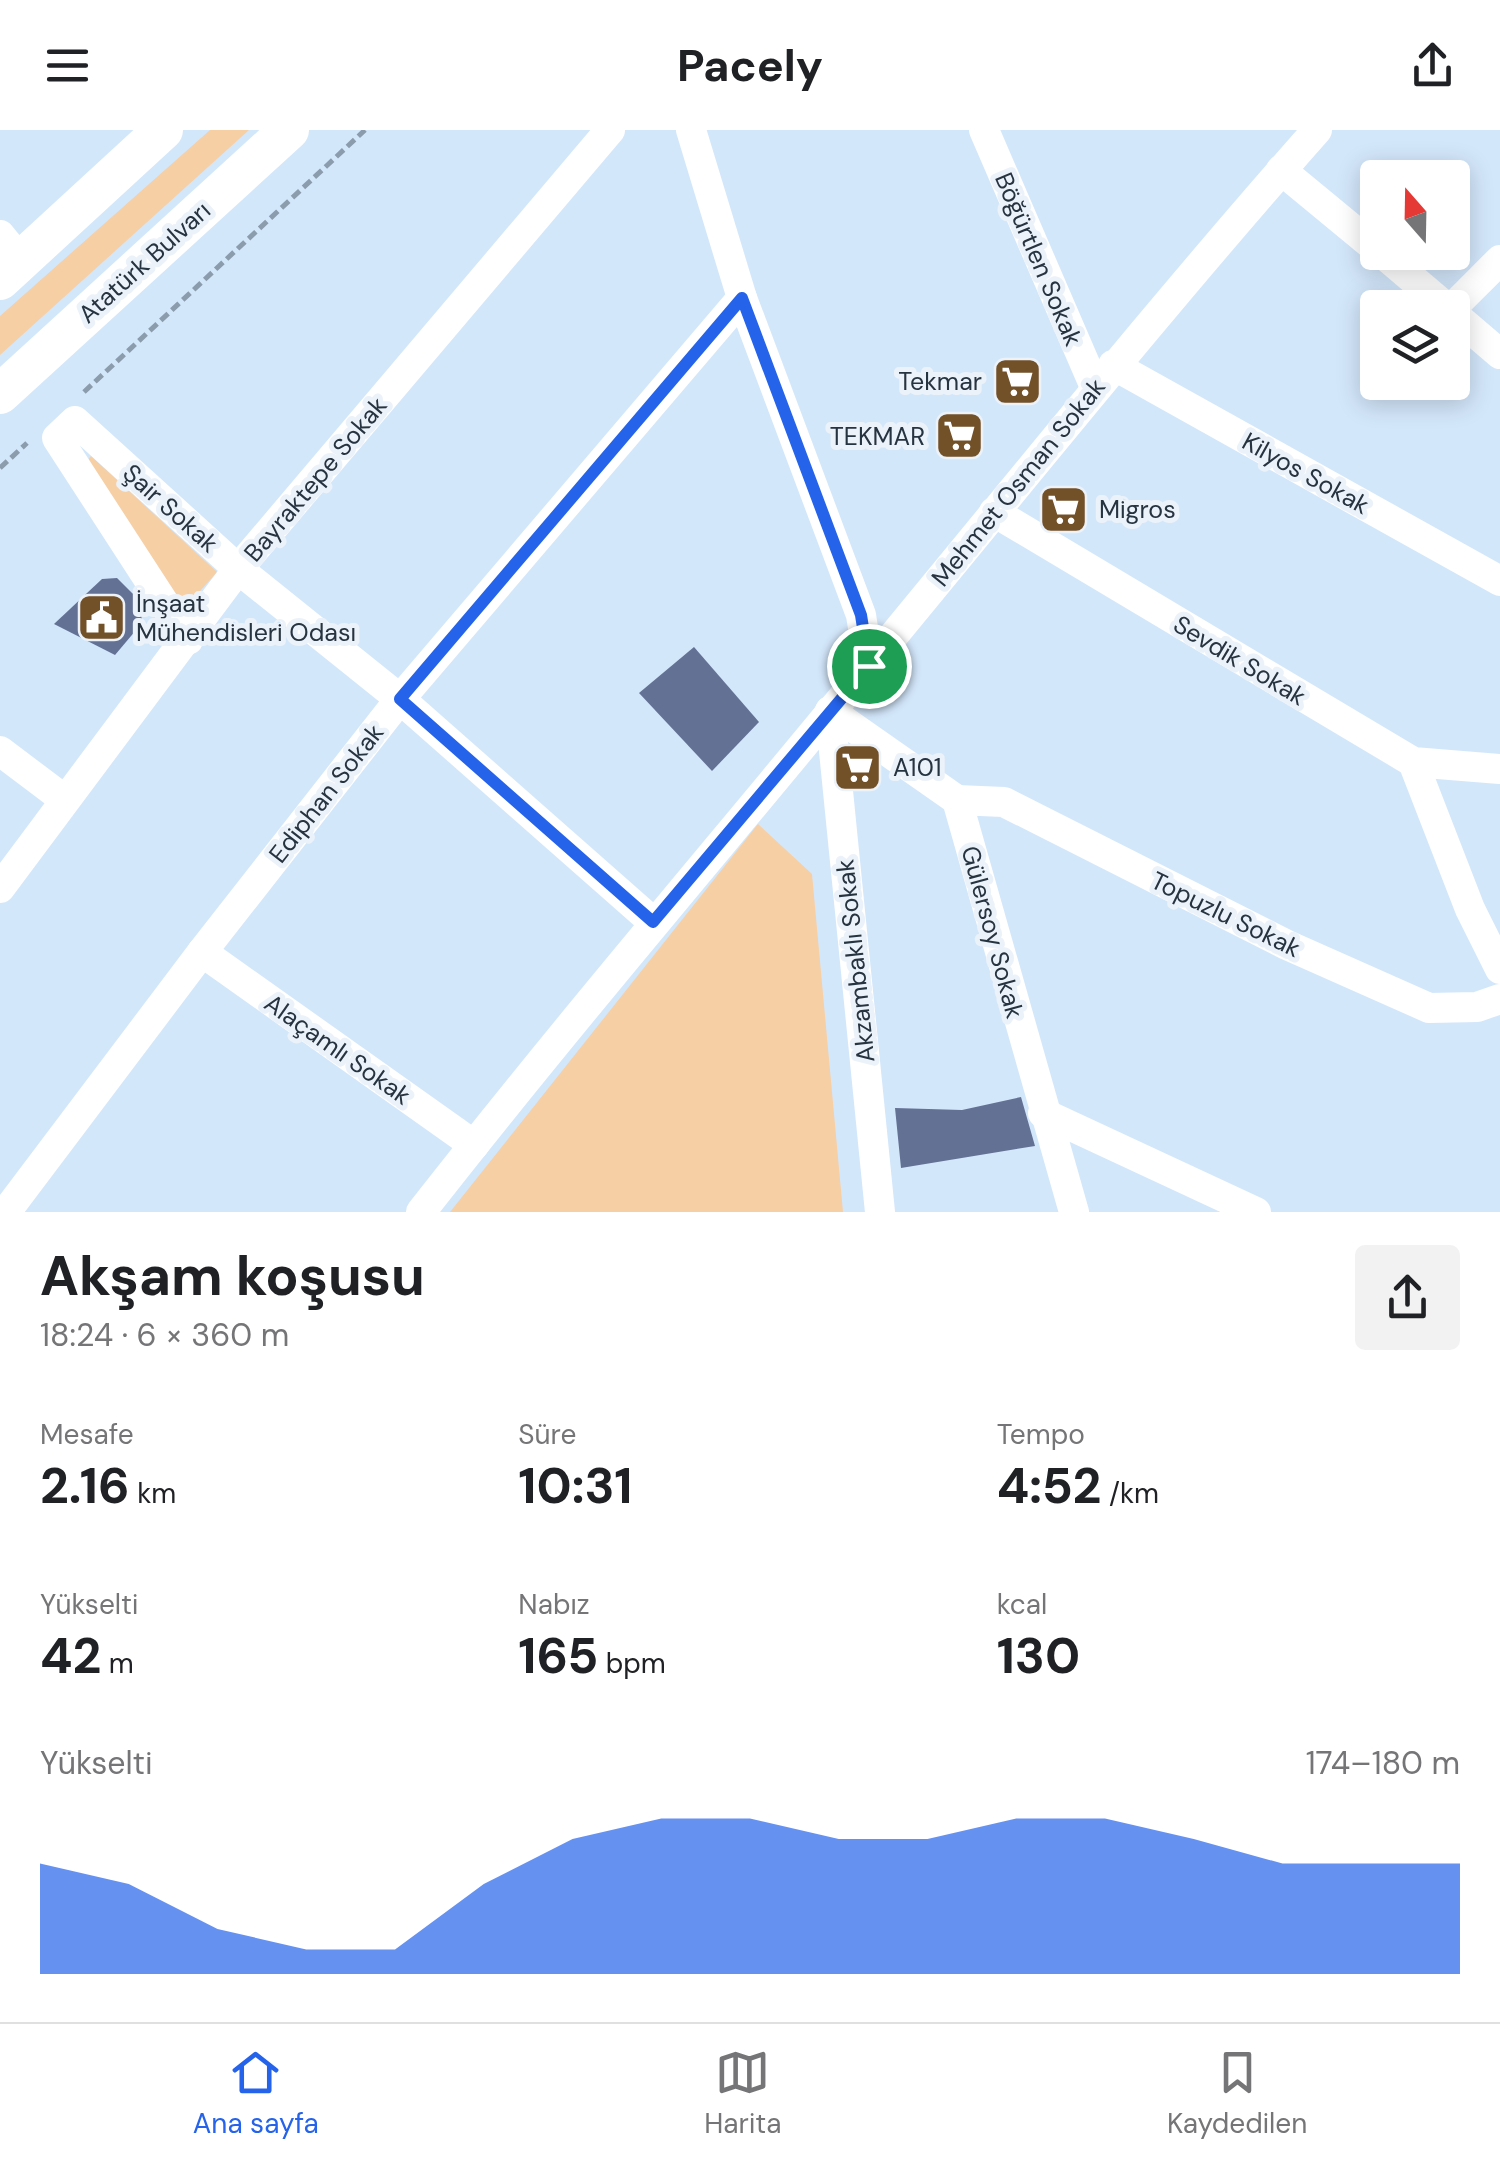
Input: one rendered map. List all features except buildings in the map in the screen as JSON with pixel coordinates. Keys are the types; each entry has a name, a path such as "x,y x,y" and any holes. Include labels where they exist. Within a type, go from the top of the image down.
{"main road":[{"path":"7,258 163,130"},
{"name":"Atatürk Bulvarı","path":"0,394 289,130"}],"street":[{"name":"Bayraktepe Sokak","path":"0,888 238,569 610,130"},
{"path":"691,130 742,298 861,615 869,666"},
{"name":"Böğürtlen Sokak","path":"984,130 1104,376"},
{"name":"Mehmet Osman Sokak","path":"421,1212 653,922 1311,132"},
{"path":"1282,170 1360,235"},
{"path":"1470,290 1500,260"},
{"path":"1402,270 1426,290"},
{"name":"Ediphan Sokak","path":"6,1212 400,699 742,298"},
{"path":"1470,328 1500,354"},
{"name":"Kilyos Sokak","path":"1104,376 1500,581"},
{"name":"Şair Sokak","path":"188,640 57,438 75,421 238,569 400,699 653,922"},
{"name":"Sevdik Sokak","path":"994,512 1413,762 1500,769"},
{"path":"830,711 956,800"},
{"name":"Akzambaklı Sokak","path":"830,711 880,1212"},
{"path":"0,751 65,800"},
{"path":"1413,762 1470,909 1500,970"},
{"name":"Topuzlu Sokak","path":"956,800 1004,802 1287,945 1429,1008 1477,1006 1500,1000"},
{"name":"Gülersoy Sokak","path":"956,800 1074,1212"},
{"name":"Alaçamlı Sokak","path":"202,952 474,1145"},
{"path":"1043,1113 1256,1212"}],"path":[{"path":"72,403 366,130"},
{"path":"0,468 28,442"}],"shaded area":[{"path":"210,130 249,130 0,355 0,316"},
{"path":"91,456 217,572 185,608 86,462"},
{"path":"758,824 812,874 843,1212 450,1212"}],"place":[{"name":"Tekmar","path":"1017,381"},
{"name":"TEKMAR","path":"960,436"},
{"name":"Migros","path":"1064,509"},
{"name":"İnşaat Mühendisleri Odası","path":"101,617"},
{"name":"A101","path":"858,767"}],"route":[{"path":"742,298 861,615 869,666 653,922 400,699 742,298"}]}
